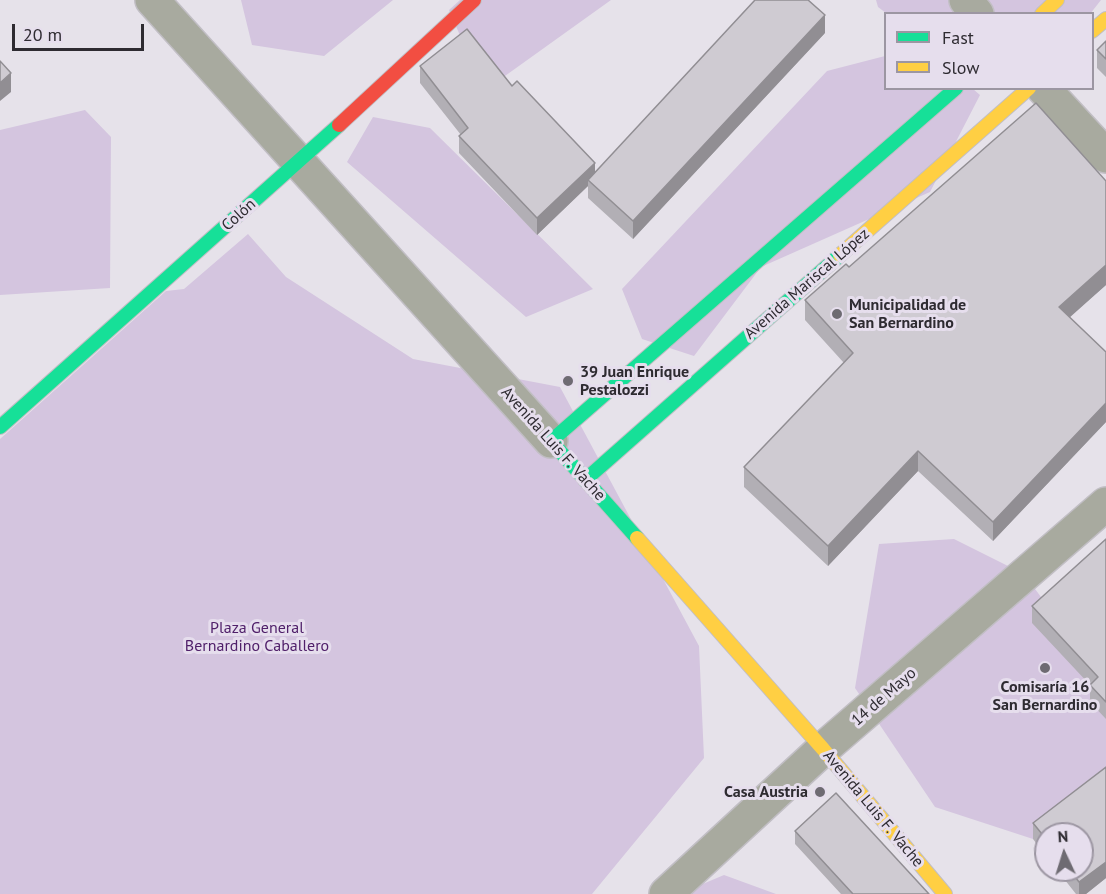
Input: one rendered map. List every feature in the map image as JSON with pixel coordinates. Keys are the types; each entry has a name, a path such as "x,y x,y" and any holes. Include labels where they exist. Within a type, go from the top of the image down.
{"street":[{"name":"Avenida Luis F. Vache","path":"152,0 551,441 824,749 945,894"},
{"name":"Colón","path":"0,427 300,161 474,0"},
{"path":"966,0 975,12"},
{"path":"1044,12 1057,0"},
{"path":"1094,30 1106,19"},
{"path":"551,441 955,90"},
{"name":"Avenida Mariscal López","path":"585,480 1027,90"},
{"path":"1045,90 1106,156"},
{"name":"14 de Mayo","path":"666,894 824,749 1106,504"}],"green space":[{"path":"241,0 393,0 324,56 252,45"},
{"path":"460,0 611,0 484,91 449,10"},
{"path":"876,0 1101,0 1092,12 885,12 878,7"},
{"path":"884,56 884,90 974,90 980,95 930,192 761,267 694,356 642,339 622,289 827,71"},
{"path":"85,110 111,137 110,288 0,295 0,130"},
{"path":"373,117 430,128 593,289 526,317 347,162"},
{"name":"Plaza General Bernardino Caballero","path":"248,234 286,277 413,359 560,387 699,646 704,758 592,894 0,894 0,439 166,291 184,289"},
{"path":"954,539 1024,574 1106,685 1106,814 1083,822 1034,822 1033,839 935,807 855,688 879,544"},
{"path":"724,875 776,894 679,894"}],"building":[{"path":"755,0 808,0 825,15 633,221 588,180"},
{"path":"467,29 512,86 517,81 595,163 537,218 459,136 468,128 420,66"},
{"path":"1106,41 1106,59 1097,50"},
{"path":"0,61 11,73 0,83"},
{"path":"1036,103 1106,181 1106,265 1059,307 1106,352 1106,403 993,522 918,451 828,546 744,467 853,353 805,300 846,264 849,267"},
{"path":"1106,539 1106,702 1090,685 1098,677 1032,606"},
{"path":"1106,767 1106,862 1094,871 1094,822 1034,822"},
{"path":"836,793 929,894 853,894 795,831"}],"traffic: fast":[{"path":"637,538 551,441 954,90"},
{"path":"0,427 339,125"},
{"path":"585,480 840,255"}],"traffic: slow":[{"path":"1044,12 1057,0"},
{"path":"1094,29 1106,19"},
{"path":"840,255 1027,90"},
{"path":"637,538 823,749 945,894"}],"traffic: jam":[{"path":"339,125 474,0"}],"place":[{"name":"Municipalidad de San Bernardino","path":"837,314"},
{"name":"39 Juan Enrique Pestalozzi","path":"568,381"},
{"name":"Comisaría 16 San Bernardino","path":"1045,668"},
{"name":"Casa Austria","path":"820,792"}]}
